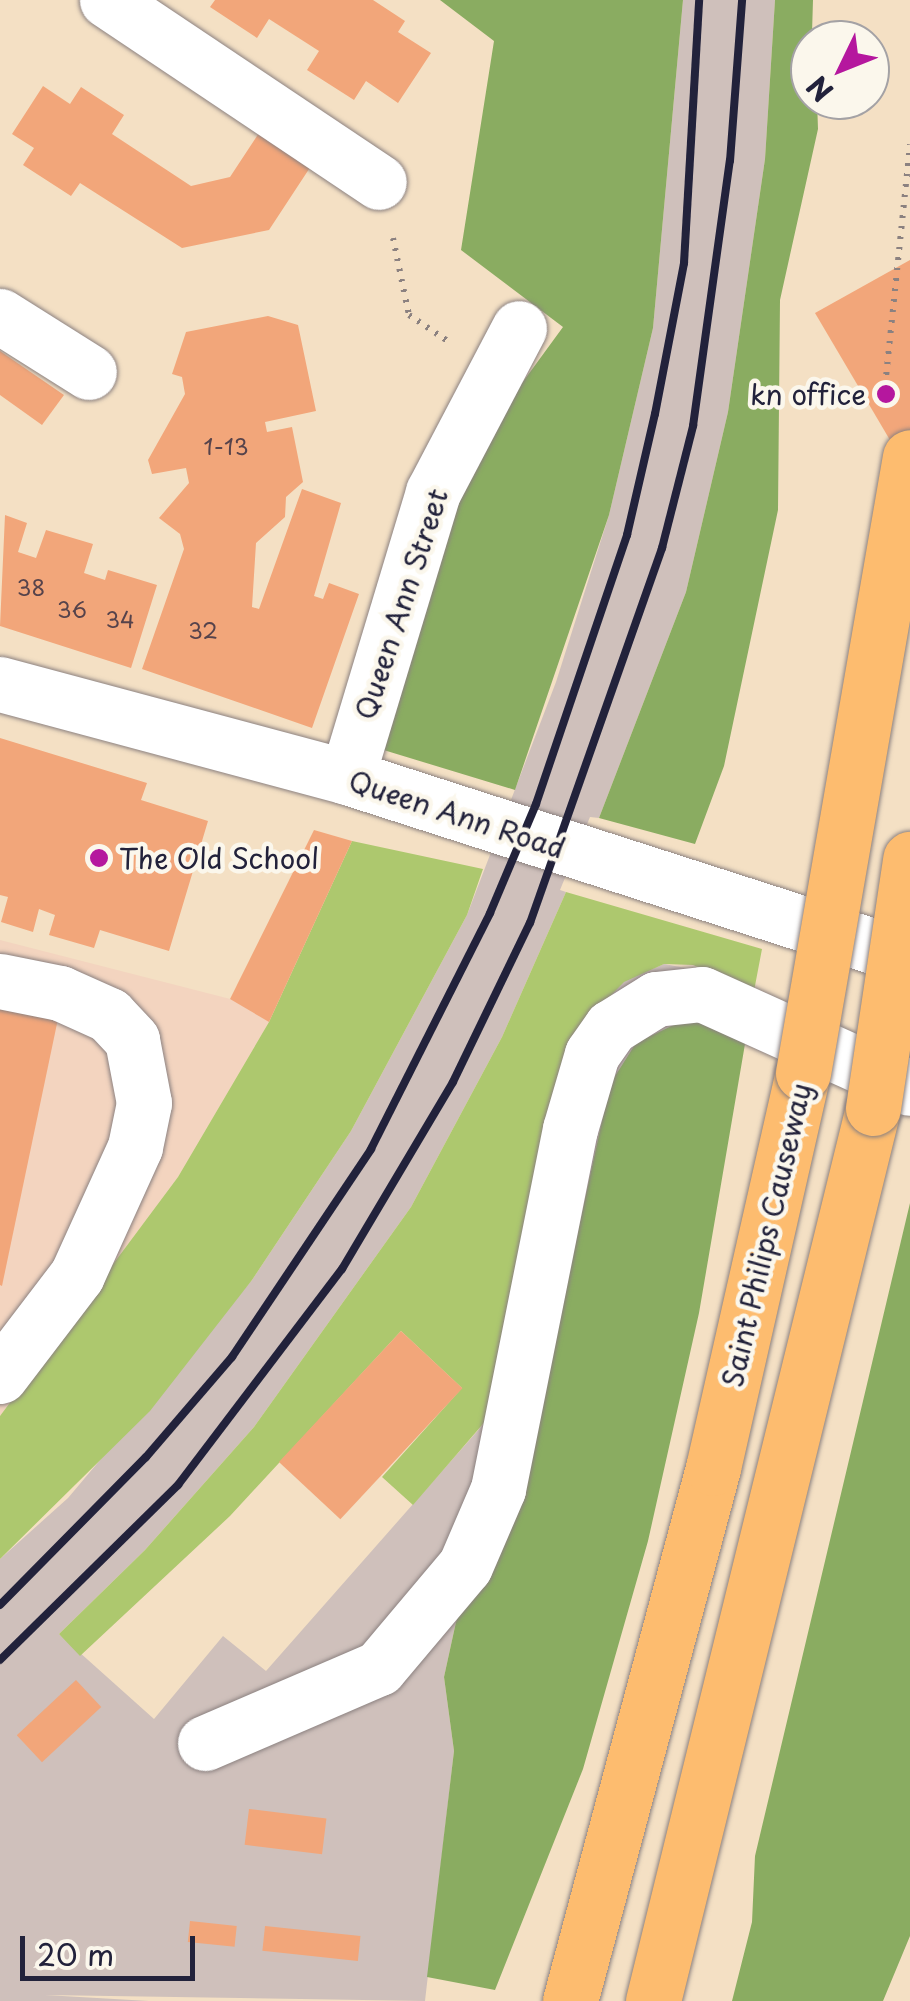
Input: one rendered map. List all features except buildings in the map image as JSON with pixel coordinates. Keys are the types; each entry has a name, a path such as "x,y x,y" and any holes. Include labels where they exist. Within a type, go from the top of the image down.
{"main road":[{"name":"Saint Philips Causeway","path":"570,2001 713,1468 803,1073 910,457"},
{"path":"653,2001 892,1098 910,859"}],"street":[{"path":"107,0 378,182"},
{"path":"0,316 90,372"},
{"name":"Queen Ann Street","path":"347,777 433,492 507,351"},
{"name":"Queen Ann Road","path":"0,684 347,777 910,958"},
{"path":"0,981 60,994 109,1015 132,1040 144,1103 136,1147 84,1262 0,1376"},
{"path":"206,1743 379,1668 465,1566 498,1489 570,1129 592,1054 612,1027 656,999 702,994 892,1098"}],"path":[{"path":"378,182 409,315 507,351"}],"shaded area":[{"path":"683,0 775,0 765,159 728,412 686,592 599,818 590,817 560,890 566,892 502,1037 411,1207 254,1427 145,1550 59,1634 154,1719 223,1636 266,1671 495,1411 594,1013 624,981 664,964 718,974 725,1024 610,1085 531,1447 504,1540 456,1622 444,1677 454,1751 425,2001 45,1995 149,2001 0,2001 0,1559 68,1498 252,1280 351,1131 467,915 556,682 609,515 653,328"},
{"path":"0,940 246,1003 269,1022 178,1177 0,1416"}],"green space":[{"path":"440,0 683,0 653,328 609,515 515,790 377,748 455,475 563,327 461,250 494,41"},
{"path":"775,0 813,0 812,20 790,20 790,120 818,120 818,129 780,300 778,510 724,766 695,844 599,818 686,592 728,412 765,159"},
{"path":"352,841 483,869 467,915 351,1131 252,1280 150,1411 0,1559 0,1416 178,1177 269,1022"},
{"path":"566,892 762,949 754,991 693,965 664,964 624,982 594,1013 495,1410 413,1505 382,1477 462,1388 401,1331 230,1516 80,1656 59,1634 145,1550 254,1427 411,1207 502,1037"},
{"path":"684,1020 709,1020 745,1034 745,1044 699,1313 648,1541 583,1769 495,1990 427,1977 454,1751 444,1677 456,1622 531,1447 610,1084 636,1043"},
{"path":"910,1203 910,1936 883,2001 732,2001 752,1922 755,1856"}],"railway":[{"path":"0,1605 146,1457 232,1357 371,1149 490,913 536,804 627,535 655,414 684,263 699,0"},
{"path":"0,1660 178,1485 342,1269 453,1082 530,923 662,548 693,426 730,161 742,0"}],"place":[{"name":"kn office","path":"886,394"},
{"name":"The Old School","path":"99,858"}]}
